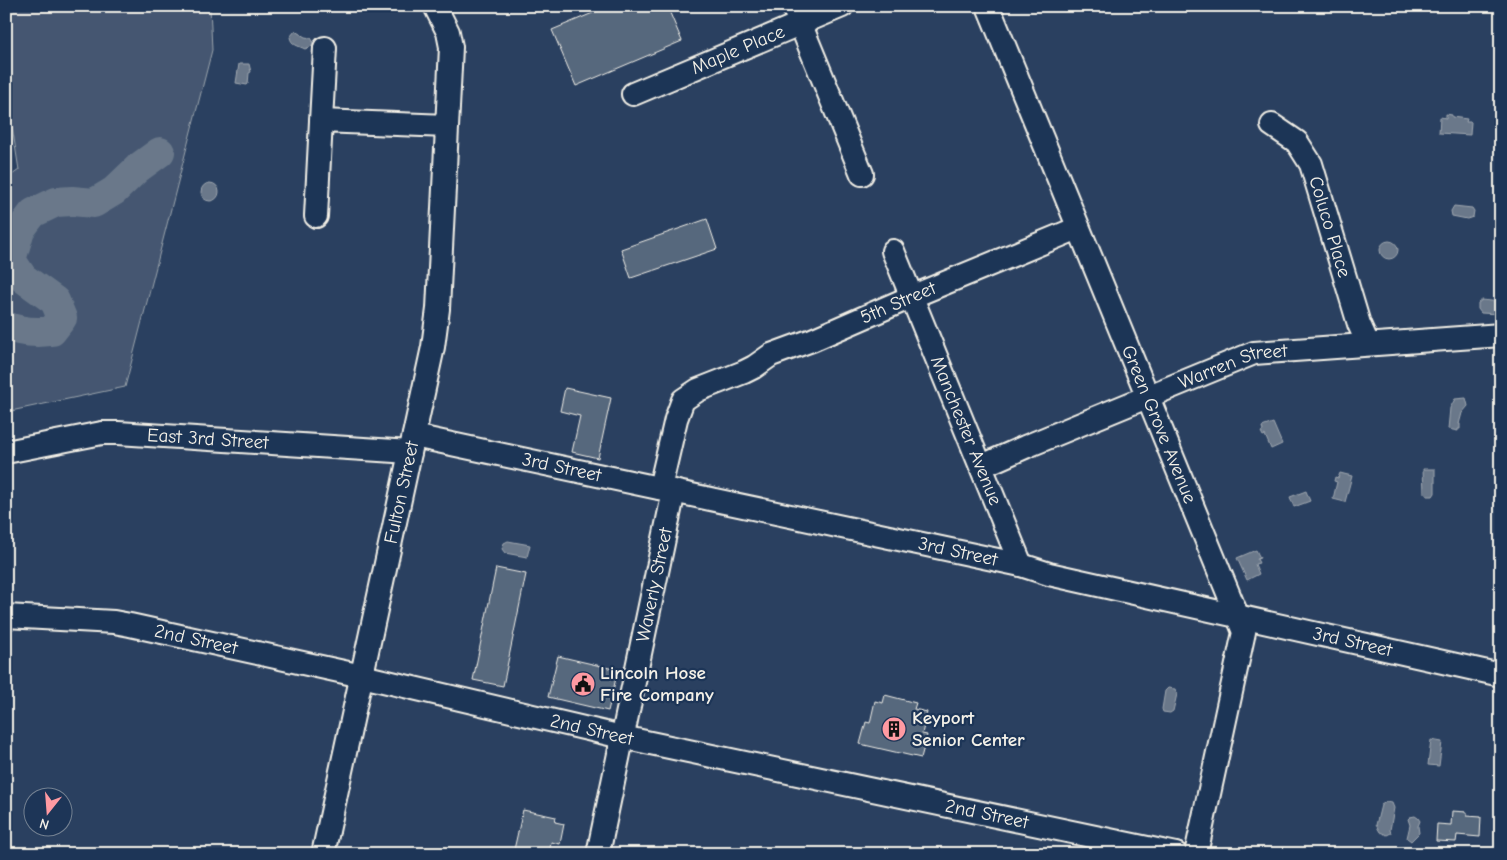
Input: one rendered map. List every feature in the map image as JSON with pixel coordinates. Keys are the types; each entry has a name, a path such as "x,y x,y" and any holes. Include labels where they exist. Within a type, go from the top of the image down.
{"street":[{"name":"Fulton Street","path":"323,854 433,347 438,309 450,47 448,32 435,6"},
{"name":"Maple Place","path":"633,94 797,15 842,6"},
{"name":"Green Grove Avenue","path":"988,6 1244,632 1196,854"},
{"path":"797,15 862,174"},
{"path":"316,216 325,48"},
{"path":"321,121 447,126"},
{"name":"Coluco Place","path":"1272,125 1297,142 1311,164 1359,324 1368,344"},
{"name":"5th Street","path":"719,382 753,367 771,355 812,340 1078,228"},
{"name":"Manchester Avenue","path":"893,251 1021,565"},
{"name":"Warren Street","path":"982,466 1254,353 1501,335"},
{"name":"Waverly Street","path":"598,854 622,737 667,490 676,419 683,400 698,390 719,382"},
{"name":"East 3rd Street","path":"6,452 102,433 412,444"},
{"name":"3rd Street","path":"412,444 667,490 1021,565 1050,574 1501,675"},
{"name":"2nd Street","path":"6,616 114,622 362,676 622,737 1176,854"}],"shaded area":[{"path":"6,6 210,6 212,50 125,387 6,412 6,175 9,177 19,170 7,95"},
{"path":"295,31 311,38 313,41 312,46 305,49 294,44 290,37"},
{"path":"239,64 249,64 251,72 249,73 247,85 236,83"},
{"path":"1446,114 1452,115 1452,117 1467,119 1466,122 1471,122 1470,135 1439,133 1440,117 1446,118"},
{"path":"206,183 214,183 219,188 217,199 206,201 201,196 201,188"},
{"path":"1454,206 1472,208 1474,211 1473,217 1467,219 1452,216 1451,211"},
{"path":"1389,241 1395,244 1398,250 1395,256 1389,259 1383,256 1380,250 1383,244"},
{"path":"1482,300 1500,302 1501,313 1481,313 1478,309 1478,303"},
{"path":"1466,398 1468,406 1462,413 1459,424 1460,429 1458,431 1448,429 1450,408 1455,399"},
{"path":"1273,423 1282,444 1271,449 1265,435 1263,436 1261,432 1263,431 1262,427"},
{"path":"1423,469 1435,469 1435,493 1433,496 1427,496 1424,493"},
{"path":"1340,473 1352,476 1345,502 1333,499 1337,482 1334,481 1335,477 1338,478"},
{"path":"1306,491 1310,501 1294,507 1290,497"},
{"path":"508,541 530,545 527,557 505,553 502,549 504,543"},
{"path":"1256,550 1260,558 1257,559 1259,563 1255,564 1259,574 1247,580 1237,558"},
{"path":"1168,688 1175,689 1177,694 1173,711 1170,713 1163,712 1162,709 1165,691"},
{"path":"1431,740 1442,742 1439,766 1428,765"},
{"path":"1386,802 1392,803 1394,808 1391,833 1387,835 1380,832 1376,825 1381,805"},
{"path":"1415,816 1420,821 1418,826 1419,833 1411,841 1407,838 1410,825 1408,819"}],"building":[{"path":"598,6 667,6 682,41 576,86 552,30 600,10"},
{"path":"707,219 717,249 631,278 621,249"},
{"path":"565,388 611,398 598,458 572,452 580,416 560,411"},
{"path":"496,568 526,574 503,686 473,680"},
{"name":"Lincoln Hose Fire Company","path":"558,656 618,670 608,711 548,697"},
{"name":"Keyport Senior Center","path":"885,695 916,703 914,709 927,712 922,734 927,735 921,758 860,744 866,722 870,723 875,701 883,703"},
{"path":"523,810 556,817 555,822 564,824 560,844 551,842 549,854 513,854"},
{"path":"1452,811 1467,812 1467,816 1481,817 1480,837 1457,835 1456,842 1436,841 1437,824 1451,825"}],"waterway":[{"path":"6,326 29,332 52,331 62,318 55,301 23,278 11,260 20,230 33,213 56,202 94,203 114,191 138,168 160,152"}],"place":[{"name":"Lincoln Hose Fire Company","path":"583,684"},
{"name":"Keyport Senior Center","path":"894,729"}]}
